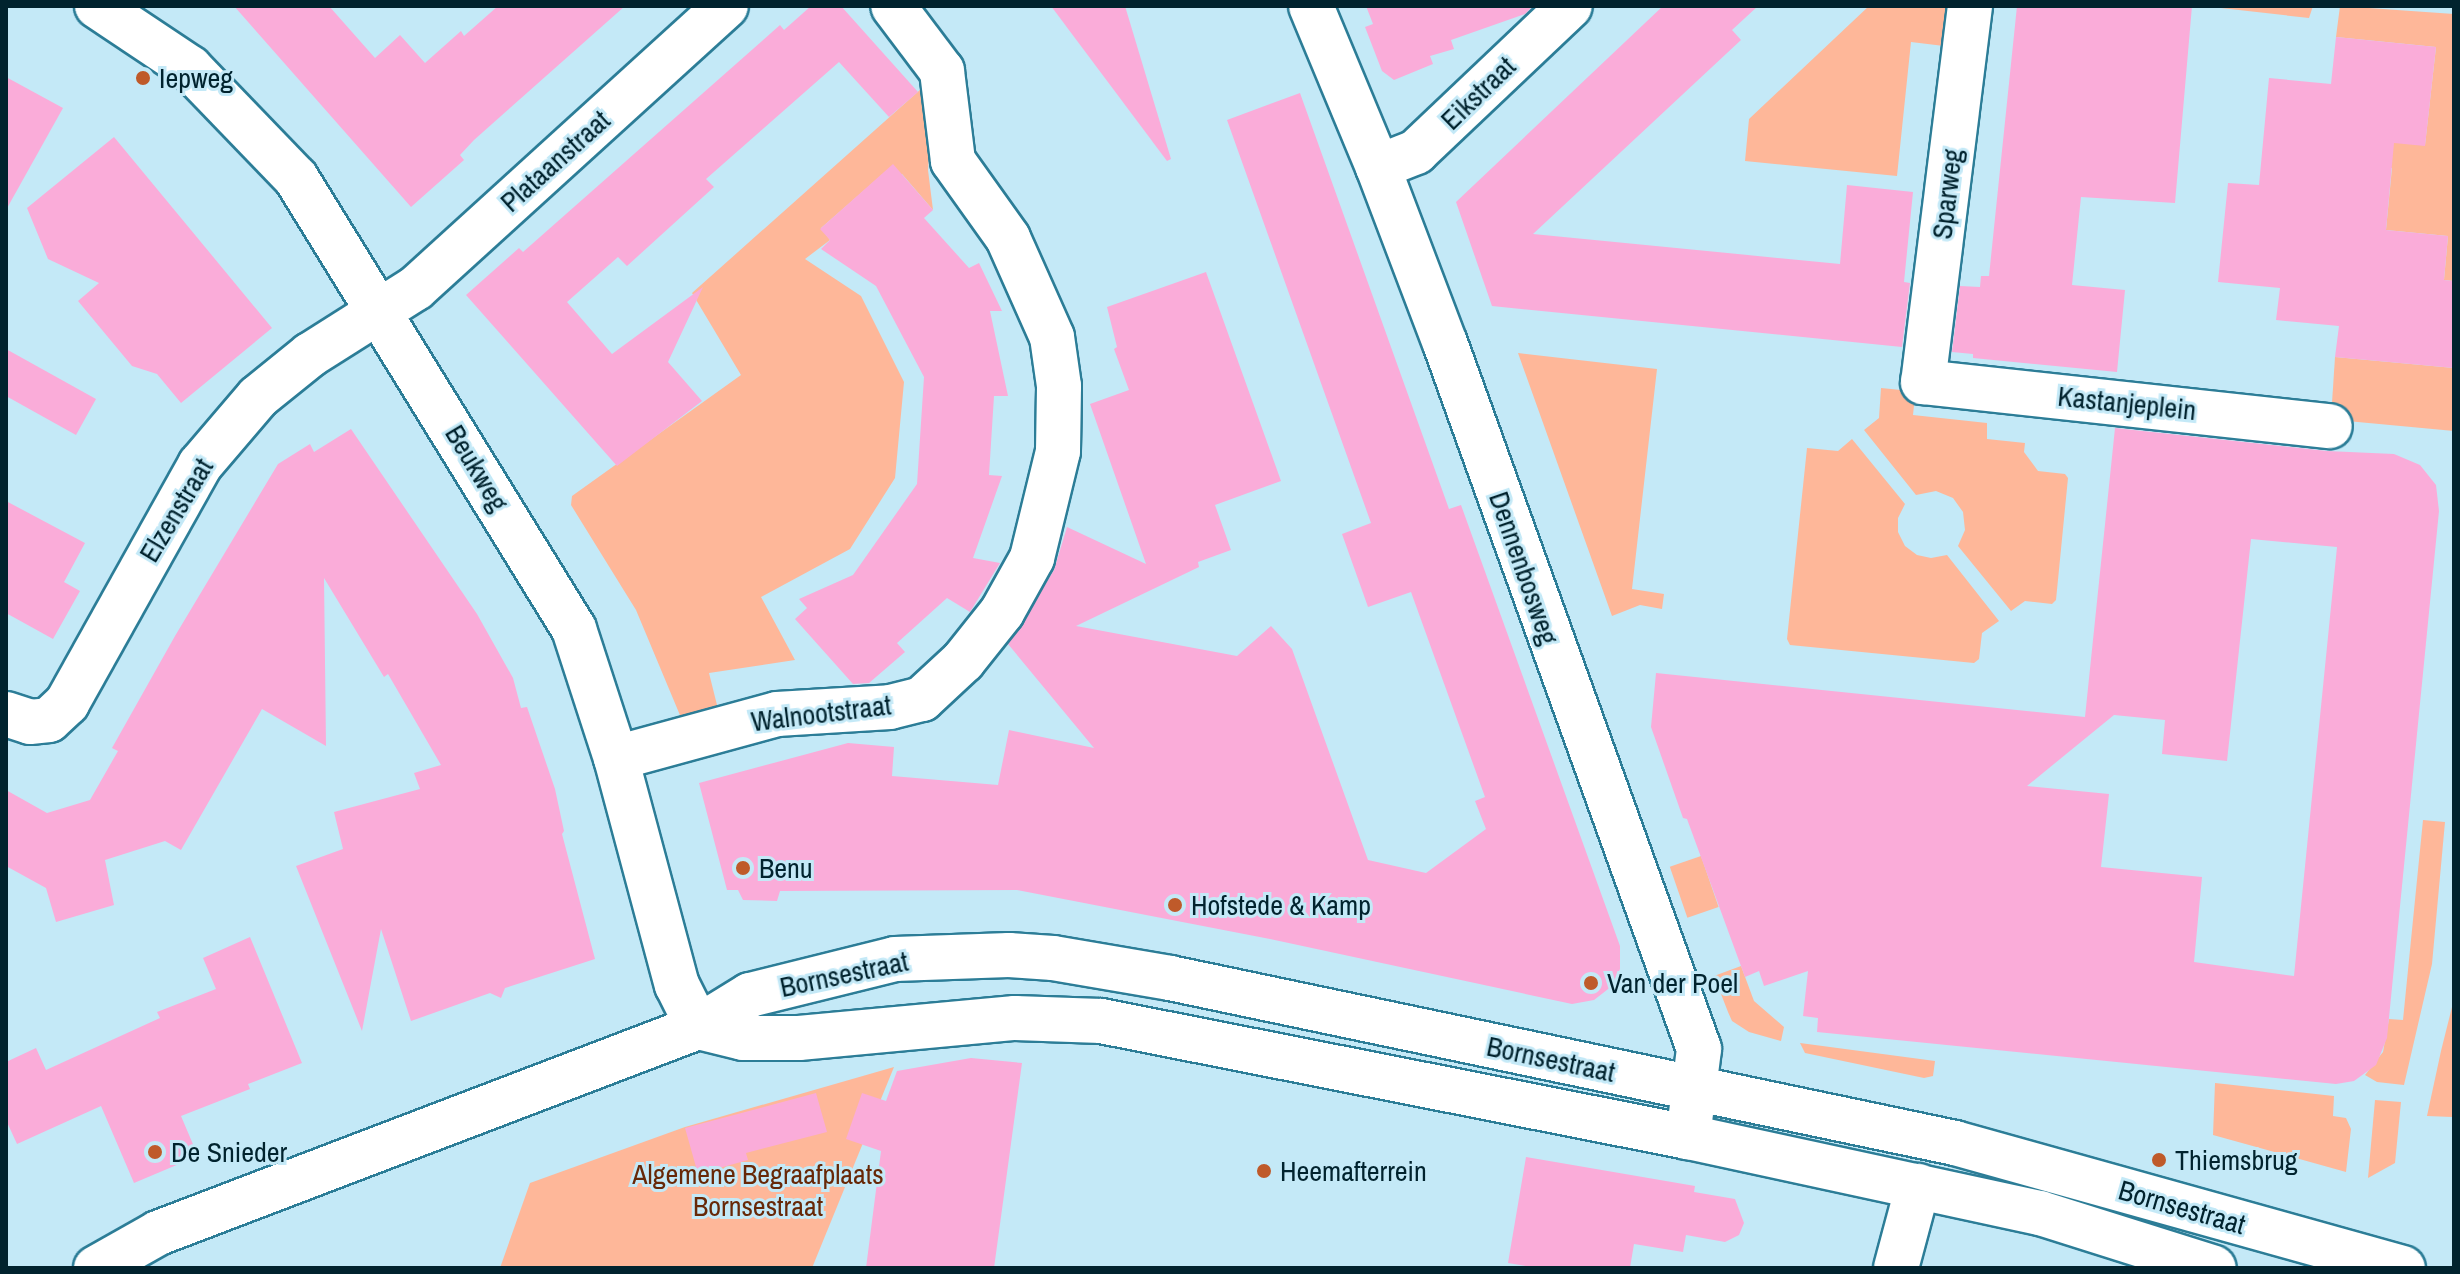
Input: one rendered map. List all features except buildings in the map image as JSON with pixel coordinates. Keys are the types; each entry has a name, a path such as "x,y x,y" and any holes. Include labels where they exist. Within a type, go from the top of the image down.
{"street":[{"name":"Beukweg","path":"97,6 190,68 296,178 574,629 616,758 677,985 698,1027"},
{"name":"Plataanstraat","path":"379,309 416,288 726,6"},
{"name":"Walnootstraat","path":"616,758 777,714 890,707 922,699 963,661 1002,612 1032,558 1058,451 1059,386 1052,337 1008,238 953,161 942,71 893,6"},
{"name":"Dennenbosweg","path":"1311,6 1378,167 1556,660 1608,788 1699,1049 1688,1137"},
{"name":"Eikstraat","path":"1378,167 1416,152 1570,6"},
{"name":"Sparweg","path":"1923,382 1970,6"},
{"name":"Elzenstraat","path":"6,714 30,722 49,720 67,703 200,465 258,397 310,355 379,309"},
{"name":"Kastanjeplein","path":"1923,382 2330,426"},
{"name":"Bornsestraat","path":"96,1268 158,1233 698,1027 750,995 816,976 895,959 1009,955 1053,958 1170,978 1955,1143 2403,1268"},
{"name":"Bornsestraat","path":"698,1027 743,1038 799,1038 1015,1018 1101,1021 1688,1137 2040,1213 2214,1268"},
{"path":"1896,1268 1918,1186"}],"green space":[{"path":"1869,6 1947,6 1944,46 1911,42 1897,176 1745,161 1749,119"},
{"path":"2203,6 2313,6 2309,18"},
{"path":"2340,6 2454,14 2454,281 2444,280 2448,236 2386,230 2392,168 2365,165 2368,140 2425,145 2436,47 2336,37"},
{"path":"930,81 933,102 928,170 933,210 902,174 884,173 821,228 830,240 805,259 861,296 904,382 895,478 850,549 761,597 795,660 709,673 718,709 682,720 636,610 571,505 572,496 741,375 692,293"},
{"path":"1518,353 1657,369 1632,589 1664,594 1662,609 1640,605 1612,616"},
{"path":"2335,357 2454,368 2454,431 2347,421 2332,403"},
{"path":"1881,388 1911,391 1915,396 1913,415 1987,423 1987,439 2025,443 2024,452 2038,471 2065,474 2068,478 2056,600 2052,604 2025,601 2011,611 1958,546 1965,530 1963,512 1953,498 1936,491 1916,495 1864,430 1879,418"},
{"path":"1852,439 1905,504 1898,518 1898,532 1905,546 1917,555 1931,558 1947,555 1999,621 1982,633 1979,659 1974,663 1790,645 1787,639 1807,448 1838,451"},
{"path":"2423,820 2445,822 2432,964 2404,1085 2377,1082 2365,1075 2383,1052 2389,1019 2403,1020"},
{"path":"1701,856 1719,907 1687,918 1670,867"},
{"path":"1741,966 1754,1001 1784,1027 1781,1041 1749,1032 1732,1021 1714,976"},
{"path":"2454,999 2452,1117 2427,1116 2441,1051"},
{"path":"1800,1043 1935,1061 1933,1076 1924,1078 1805,1053"},
{"name":"Algemene Begraafplaats Bornsestraat","path":"894,1067 812,1268 500,1268 530,1183 685,1127"},
{"path":"2215,1083 2334,1096 2333,1116 2346,1118 2351,1129 2346,1172 2213,1135"},
{"path":"2375,1100 2401,1102 2395,1163 2368,1178"}],"place":[{"name":"Iepweg","path":"143,78"},
{"name":"Benu","path":"743,868"},
{"name":"Hofstede & Kamp","path":"1175,905"},
{"name":"Van der Poel","path":"1591,983"},
{"name":"De Snieder","path":"155,1152"},
{"name":"Thiemsbrug","path":"2159,1160"},
{"name":"Heemafterrein","path":"1264,1171"}]}
